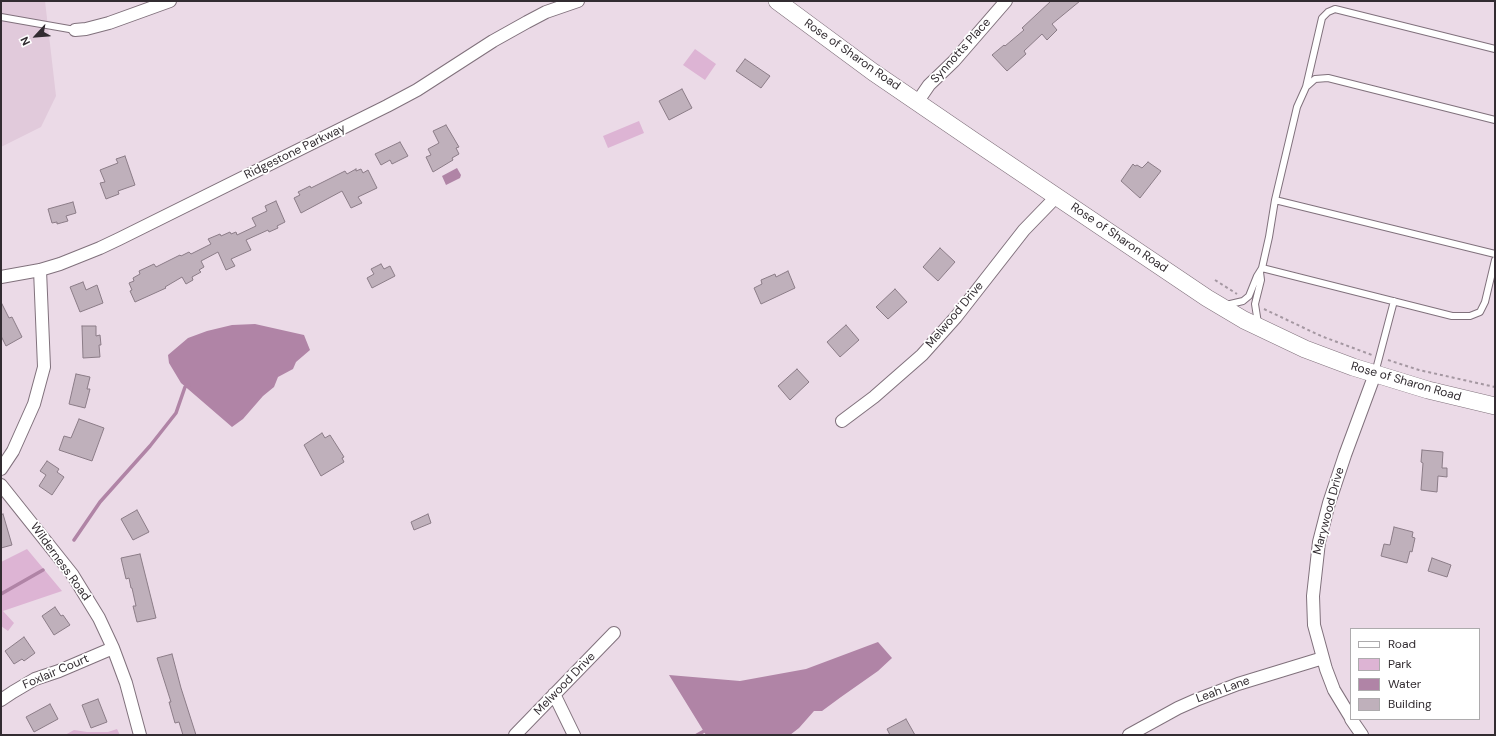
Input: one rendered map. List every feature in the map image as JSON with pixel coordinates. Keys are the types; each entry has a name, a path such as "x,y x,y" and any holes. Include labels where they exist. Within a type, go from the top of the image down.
{"street":[{"path":"75,30 86,29 109,23 170,1"},
{"name":"Ridgestone Parkway","path":"1,277 40,270 60,264 100,248 417,90 493,40 546,12 578,1"},
{"name":"Rose of Sharon Road","path":"777,1 873,72 1221,307 1259,328 1305,349 1375,374 1428,390 1495,406"},
{"name":"Synnotts Place","path":"918,101 930,85 954,61 1006,1"},
{"name":"Melwood Drive","path":"842,422 874,397 922,355 956,317 1024,230 1056,197"},
{"path":"1,469 13,451 34,404 44,367 40,270"},
{"name":"Marywood Drive","path":"1350,717 1334,690 1322,658 1314,625 1313,596 1319,542 1329,503 1375,374"},
{"name":"Wilderness Road","path":"1,485 79,584 99,618 113,648 126,683 140,735"},
{"name":"Melwood Drive","path":"515,735 614,633"},
{"name":"Foxlair Court","path":"1,700 35,679 59,671 113,648"},
{"name":"Leah Lane","path":"1129,735 1196,700 1238,684 1322,658"},
{"path":"554,694 574,735"},
{"name":"Marywood Drive","path":"1352,720 1362,735"}],"lane":[{"path":"1259,328 1255,304 1261,280 1261,270 1269,237 1275,200 1297,108 1306,87 1322,18 1328,12 1335,9 1495,49"},
{"path":"1,17 75,30"},
{"path":"1306,87 1315,79 1328,78 1495,120"},
{"path":"1275,200 1495,254"},
{"path":"1261,270 1452,316 1470,316 1480,312 1485,302 1495,260"},
{"path":"1221,307 1243,301 1249,296 1261,270"},
{"path":"1375,374 1394,301"}],"path":[{"path":"1215,280 1241,297"},
{"path":"1259,306 1321,336 1366,353"},
{"path":"1391,362 1426,372 1495,387"}],"shaded area":[{"path":"1,1 45,1 56,96 41,127 1,147"}],"green space":[{"path":"695,49 716,64 705,80 683,65"},
{"path":"639,121 644,133 608,148 603,136"},
{"path":"27,549 62,591 3,611 14,623 8,631 1,626 1,562"},
{"path":"117,729 120,735 65,735 74,730 87,732 108,732"}],"water":[{"path":"457,168 461,175 460,178 446,185 442,176"},
{"path":"255,324 304,335 310,350 296,362 293,369 278,377 274,387 263,396 243,419 232,427 181,383 169,363 168,355 188,338 207,331 232,325"},
{"path":"878,642 892,658 878,671 822,711 814,711 799,728 790,735 706,735 669,675 740,681 806,669"}],"building":[{"path":"1051,1 1080,1 1052,24 1057,30 1047,40 1042,34 1024,51 1026,54 1007,71 992,55 1024,30 1022,28"},
{"path":"745,59 770,76 761,88 736,71"},
{"path":"682,89 692,108 669,120 659,101"},
{"path":"446,125 459,147 456,148 459,154 452,158 453,160 433,172 426,157 431,155 428,149 439,143 433,131"},
{"path":"400,142 408,156 392,164 390,160 381,165 375,154"},
{"path":"125,156 135,185 118,191 119,194 106,199 100,183 105,182 100,170 118,163 116,159"},
{"path":"1148,162 1161,171 1140,198 1121,181 1133,164 1142,168"},
{"path":"356,169 356,171 361,169 363,173 368,170 377,188 358,197 362,203 351,208 342,191 301,213 294,198 300,195 298,192 310,186 311,188 345,171 347,174"},
{"path":"276,201 285,222 277,226 278,228 269,232 268,230 246,240 251,250 231,259 235,266 226,270 218,252 201,261 204,267 199,270 201,272 192,277 193,280 186,284 182,277 165,287 166,288 135,302 130,291 132,290 129,283 134,281 133,278 140,274 139,271 154,264 156,267 189,252 191,254 211,244 208,239 220,234 221,236 230,232 231,234 236,232 237,235 256,226 252,218 267,211 265,206"},
{"path":"73,202 76,213 66,216 68,221 57,224 57,222 52,223 48,209"},
{"path":"940,248 955,262 938,281 923,267"},
{"path":"381,264 384,269 390,266 395,276 372,288 367,278 374,274 371,269"},
{"path":"788,271 795,288 761,304 754,288 762,284 761,280 775,274 776,277"},
{"path":"83,282 86,290 97,285 103,303 80,312 70,287"},
{"path":"895,289 907,302 888,319 876,307"},
{"path":"1,302 9,318 12,317 22,337 6,346 1,336"},
{"path":"846,325 859,340 840,357 827,342"},
{"path":"82,326 96,326 96,336 100,335 100,357 83,358"},
{"path":"797,369 809,382 790,400 778,386"},
{"path":"76,374 90,377 87,389 90,389 85,408 69,404"},
{"path":"79,419 104,428 92,461 59,450 64,436 71,438"},
{"path":"322,433 325,438 330,435 344,457 342,458 344,462 321,476 304,445"},
{"path":"1422,450 1443,452 1442,468 1447,468 1447,477 1438,476 1437,492 1421,490 1423,463 1421,462"},
{"path":"47,461 59,469 57,472 64,477 52,495 39,486 46,475 40,471"},
{"path":"137,510 149,532 133,540 121,519"},
{"path":"3,514 12,545 1,548 1,515"},
{"path":"428,514 431,523 414,530 411,522"},
{"path":"1394,527 1413,532 1412,537 1415,538 1412,552 1410,551 1407,563 1381,556 1384,544 1390,545"},
{"path":"140,554 156,618 137,622 133,606 136,606 132,588 129,578 126,579 121,558"},
{"path":"1432,558 1451,565 1447,577 1428,571"},
{"path":"55,607 70,625 54,635 42,616"},
{"path":"24,637 35,653 24,661 22,659 14,664 5,651"},
{"path":"172,654 196,735 183,735 179,722 175,723 169,702 171,702 157,658"},
{"path":"98,699 107,722 91,728 82,705"},
{"path":"50,704 58,719 34,732 26,717"},
{"path":"906,719 915,735 890,735 887,729"}],"waterway":[{"path":"74,540 100,502 150,446 176,413 185,387 189,385"},
{"path":"1,594 43,570"},
{"path":"697,735 706,730"}]}
